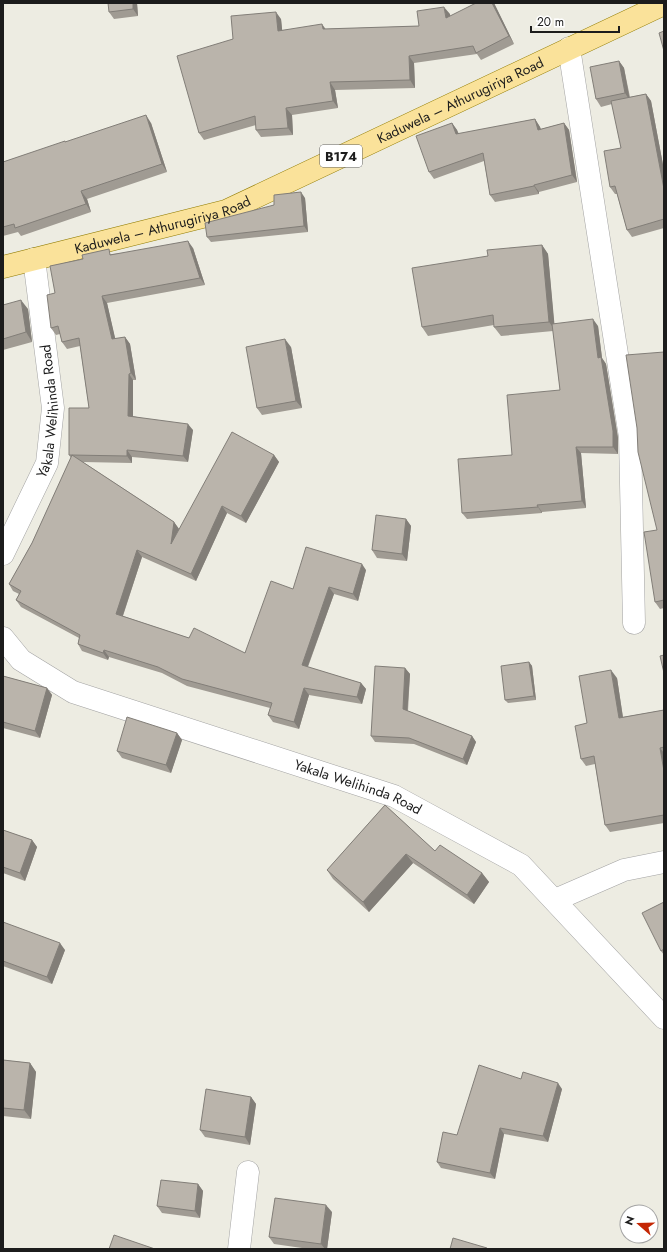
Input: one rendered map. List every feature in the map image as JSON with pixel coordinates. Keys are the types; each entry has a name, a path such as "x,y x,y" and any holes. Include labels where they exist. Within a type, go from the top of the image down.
{"main road":[{"name":"Kaduwela – Athurugiriya Road","path":"3,265 34,259 226,211 664,4"}],"street":[{"path":"569,48 630,437 634,623"},
{"name":"Yakala Welihinda Road","path":"3,554 48,463 53,408 34,259"},
{"name":"Yakala Welihinda Road","path":"3,638 21,660 73,692 394,796 521,865 664,1018"},
{"path":"555,900 624,870 664,862"},
{"path":"239,1249 248,1172"}],"building":[{"path":"108,3 133,3 133,9 109,12"},
{"path":"476,3 492,3 509,36 476,53 473,46 409,56 410,80 330,82 333,101 286,108 288,128 256,130 255,116 199,133 177,56 233,39 231,16 276,12 278,31 322,24 323,29 419,26 417,11 444,7 446,18"},
{"path":"664,31 664,51 659,33"},
{"path":"619,61 625,93 596,99 590,67"},
{"path":"646,94 664,189 664,219 627,230 615,186 610,187 604,151 621,148 611,101"},
{"path":"146,115 162,164 81,191 86,204 15,228 14,224 3,227 3,162"},
{"path":"535,119 538,130 564,123 572,175 534,186 490,195 483,153 429,172 416,136 452,123 456,134"},
{"path":"301,192 304,226 207,237 205,223 274,205 274,195"},
{"path":"188,241 200,278 102,296 112,339 125,337 131,373 129,374 128,416 188,424 183,456 127,450 127,456 69,455 69,408 89,408 79,338 62,342 58,326 51,328 47,295 55,293 50,266 83,259 82,255 109,249 110,255"},
{"path":"542,245 549,322 494,327 493,315 422,327 412,268 488,256 487,250"},
{"path":"21,300 26,332 3,339 3,305"},
{"path":"593,319 598,358 601,357 613,431 613,447 576,447 582,501 537,505 538,507 462,513 458,459 512,455 507,395 560,390 552,324"},
{"path":"285,339 296,401 257,408 246,347"},
{"path":"664,352 664,600 655,602 644,532 657,530 638,452 637,428 626,355"},
{"path":"232,432 274,455 241,516 222,506 191,574 137,550 116,614 189,638 194,628 245,653 271,581 293,589 306,547 362,564 353,594 329,587 302,665 361,683 357,697 304,688 294,722 268,715 272,703 182,679 158,667 104,650 103,653 78,644 80,635 16,600 21,591 9,584 32,543 72,455 174,522 171,544"},
{"path":"376,515 406,519 402,554 372,550"},
{"path":"664,655 664,673 660,656"},
{"path":"529,662 534,696 505,700 501,666"},
{"path":"375,666 405,668 403,709 472,736 463,759 409,738 371,736"},
{"path":"611,670 619,718 664,710 664,747 660,748 664,771 664,815 605,825 594,756 581,759 575,726 587,723 579,676"},
{"path":"3,676 47,688 35,731 3,722"},
{"path":"127,717 177,733 166,765 117,751"},
{"path":"385,805 435,851 440,845 482,873 467,895 406,854 363,902 327,870"},
{"path":"3,830 32,840 20,873 3,867"},
{"path":"664,902 664,949 661,951 642,913"},
{"path":"3,922 60,943 47,977 3,961"},
{"path":"3,1060 30,1063 24,1110 3,1108"},
{"path":"479,1065 521,1079 523,1072 558,1083 543,1136 500,1128 490,1173 437,1162 443,1132 457,1135"},
{"path":"206,1089 251,1097 245,1137 200,1130"},
{"path":"161,1180 198,1184 195,1211 157,1206"},
{"path":"275,1198 326,1205 321,1244 269,1237"},
{"path":"114,1235 155,1249 109,1249"},
{"path":"453,1238 487,1248 487,1249 450,1249"}]}
